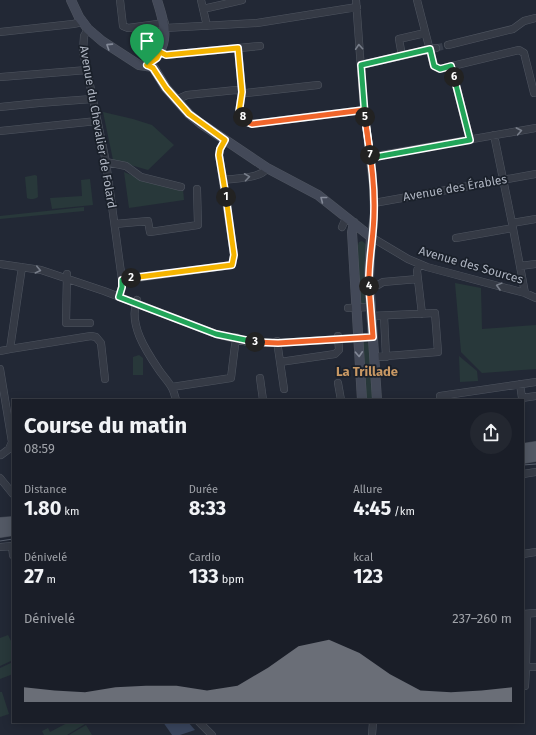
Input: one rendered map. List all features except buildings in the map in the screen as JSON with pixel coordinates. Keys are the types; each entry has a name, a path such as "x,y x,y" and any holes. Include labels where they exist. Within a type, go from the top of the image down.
{"main road":[{"path":"524,449 536,447"},
{"path":"524,458 536,456"},
{"path":"0,524 12,522"},
{"path":"0,532 12,530"}],"street":[{"path":"71,0 81,20 88,29 102,41 139,65 147,65 157,58 165,37 165,25 157,0"},
{"path":"120,0 123,26 128,28 165,25 207,26 257,23 356,4 364,110 374,203 368,266 377,399"},
{"path":"201,0 207,26"},
{"path":"203,9 242,0"},
{"path":"417,0 425,33 433,48 434,66 436,68 440,69 518,50 524,53 534,93 536,92"},
{"path":"448,45 513,29 524,21 536,18"},
{"path":"0,32 73,24 78,23 81,20"},
{"name":"Avenue du Chevalier de Folard","path":"88,29 82,42 92,99 106,162 122,280 122,287 119,297"},
{"path":"402,56 399,39 425,33"},
{"path":"160,52 166,55 260,46"},
{"path":"238,48 242,92 239,112 247,122 252,124 364,110"},
{"path":"361,65 433,48"},
{"name":"Avenue des Sources","path":"147,65 155,70 166,88 189,114 267,168 318,195 371,237 397,253 419,264 525,293 536,298"},
{"path":"451,66 470,140"},
{"path":"1,78 87,70"},
{"path":"176,100 187,96 236,90 246,93 318,85"},
{"path":"0,107 92,99"},
{"path":"0,131 98,121"},
{"path":"370,158 536,128"},
{"path":"494,135 525,293"},
{"path":"122,280 232,265 234,255 219,155 220,149 225,140"},
{"path":"106,162 126,166 141,177 181,187"},
{"path":"223,180 256,176 265,172 267,168"},
{"name":"Avenue des Érables","path":"374,203 536,174"},
{"path":"114,224 148,221 150,232 198,225 197,188"},
{"path":"342,227 346,218"},
{"path":"456,238 513,226 536,219"},
{"path":"354,223 352,228 354,245 352,308 358,338 362,399"},
{"path":"354,245 363,230"},
{"path":"0,264 41,270 67,276 210,332 259,343 373,337"},
{"path":"419,264 417,271 422,314"},
{"path":"520,266 536,264"},
{"path":"10,349 22,267"},
{"path":"67,276 66,323 90,323"},
{"path":"378,285 383,282 418,278"},
{"path":"136,302 134,309 135,322 142,342 172,387 176,399"},
{"path":"352,308 371,311 384,316 435,313 438,352 374,357"},
{"path":"384,316 386,356"},
{"path":"0,351 91,336 96,337 101,343 105,379"},
{"path":"172,387 230,378 236,338"},
{"path":"280,362 335,354 339,350 338,338"},
{"path":"278,342 284,389"},
{"path":"0,369 2,396 12,439 9,450 1,455"},
{"path":"260,378 263,399"},
{"path":"338,382 341,399"},
{"path":"440,399 440,396 536,382"},
{"path":"520,384 522,398 536,396"},
{"path":"524,474 536,472"},
{"path":"0,478 12,493"},
{"path":"0,548 12,546"},
{"path":"524,554 536,552"},
{"path":"525,686 525,614 536,613"},
{"path":"526,667 536,667"},
{"path":"200,723 212,735"},
{"path":"372,735 373,723"}],"shaded area":[{"path":"103,112 152,125 174,145 148,170 113,160"},
{"path":"124,172 141,179 183,189 184,200 129,208"},
{"path":"37,176 38,197 28,199 25,177"},
{"path":"90,179 93,205 52,209 50,198 82,196 81,180"},
{"path":"84,207 84,211 0,219 0,216"},
{"path":"362,241 367,245 367,303 365,305 360,304 357,248 359,242"},
{"path":"455,283 481,288 482,329 536,325 536,369 482,373 461,352"},
{"path":"362,342 370,343 374,399 364,399"},
{"path":"139,355 143,358 143,375 133,375 133,357"},
{"path":"459,356 477,371 478,381 460,382"},
{"path":"8,635 12,643 12,660 0,666 0,638"},
{"path":"12,662 12,674 0,679 0,668"},
{"path":"0,692 2,692 9,714 0,717"},
{"path":"67,723 86,723 67,735 44,735 42,731 48,728 50,732"},
{"path":"86,725 92,735 69,735"}],"water":[{"path":"164,723 189,723 195,730 180,735 172,735"}],"tunnel":[{"path":"436,48 448,45"}],"tram line":[{"path":"524,465 536,464"},
{"path":"0,541 12,539"}],"district":[{"name":"La Trillade","path":"367,371"}],"route":[{"path":"147,65 153,68 166,88 189,114 225,140 220,149 219,155 234,255 232,265 122,280 122,290 119,297 216,334 248,342 278,343 373,337 368,266 374,214 373,186 364,110 361,65 430,49 434,66 436,68 440,69 451,66 470,140 370,158 364,110 252,124 247,122 239,112 242,92 238,48 166,55 160,52 157,58 147,65"}]}
